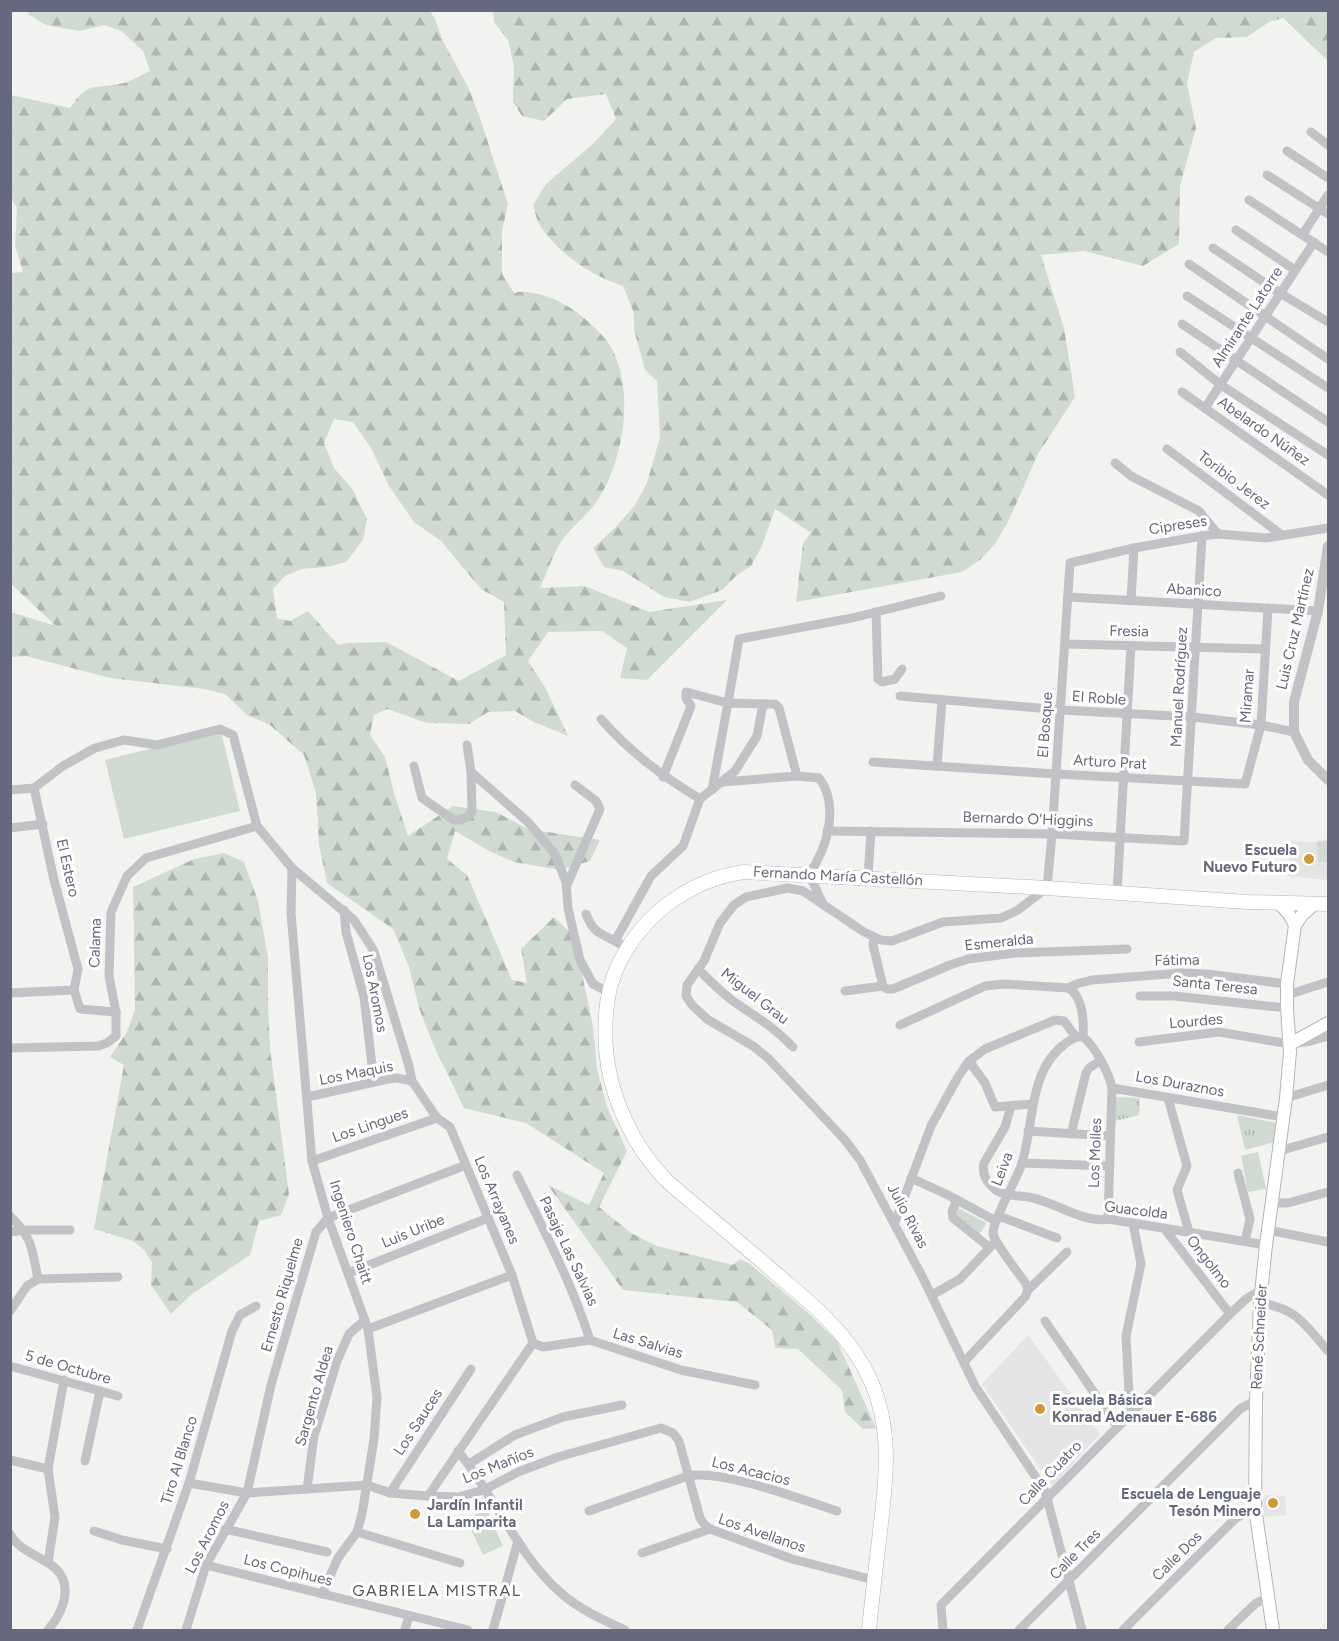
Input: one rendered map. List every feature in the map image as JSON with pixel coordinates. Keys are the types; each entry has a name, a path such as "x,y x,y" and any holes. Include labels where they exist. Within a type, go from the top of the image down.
{"main road":[{"name":"Fernando María Castellón","path":"869,1630 887,1455 882,1411 869,1376 845,1339 828,1320 675,1188 644,1153 623,1114 609,1071 605,1029 608,992 621,944 683,894 706,881 744,872 1329,904"},
{"path":"1279,903 1295,925 1314,904"},
{"name":"René Schneider","path":"1273,1630 1255,1508 1256,1400 1261,1290 1286,1098 1290,1044 1287,989 1295,925"},
{"path":"1290,1044 1329,1023"}],"street":[{"path":"1311,132 1329,145"},
{"path":"1287,151 1329,178"},
{"path":"1268,175 1324,211"},
{"path":"1303,234 1324,211 1329,195"},
{"path":"1249,200 1329,252"},
{"path":"1236,230 1295,270"},
{"name":"Almirante Latorre","path":"1205,408 1314,242"},
{"path":"1213,248 1280,293 1329,322"},
{"path":"1189,264 1329,359"},
{"path":"1187,296 1329,388"},
{"path":"1182,324 1329,422"},
{"path":"1180,352 1221,385 1329,455"},
{"name":"Abelardo Núñez","path":"1182,392 1329,495"},
{"name":"Toribio Jerez","path":"1167,449 1282,535"},
{"path":"1115,462 1131,476 1198,511 1218,534"},
{"name":"Cipreses","path":"1070,563 1134,548 1202,536 1218,534 1266,538 1329,528"},
{"name":"Manuel Rodríguez","path":"1184,841 1202,536"},
{"path":"1131,601 1134,548"},
{"name":"Luis Cruz Martínez","path":"1328,553 1325,584 1294,702 1294,732 1308,760 1329,780"},
{"name":"El Bosque","path":"1047,888 1070,563"},
{"path":"712,790 739,639 876,612 941,596"},
{"name":"Abanico","path":"1068,597 1318,611"},
{"name":"Miramar","path":"1245,784 1261,725 1268,608"},
{"path":"876,612 878,679 882,682 895,679 902,669"},
{"name":"Fresia","path":"1065,644 1265,649"},
{"path":"1117,893 1131,646"},
{"path":"663,777 691,706 686,698 686,692 728,703 775,704 779,708 797,776"},
{"name":"El Roble","path":"900,696 1128,715 1192,717 1261,725 1294,732"},
{"path":"937,766 942,700"},
{"path":"586,914 594,930 621,944 651,876 683,846 700,799 735,771 757,736 763,704"},
{"path":"601,718 622,743 663,777 700,799"},
{"path":"10,790 34,788 63,766 95,748 124,740 157,745 220,729 233,735 257,826"},
{"path":"414,766 422,798 454,820 467,817 472,812 471,772 467,745"},
{"name":"Arturo Prat","path":"873,762 1245,784"},
{"path":"471,772 528,822 555,854 567,885 568,908 580,960 593,984 608,992"},
{"path":"722,782 797,776 819,777 824,784 829,811 827,831 822,852 808,874 823,904"},
{"path":"567,885 600,809 596,801 575,785"},
{"name":"El Estero","path":"34,788 54,880 78,969 74,990"},
{"path":"10,828 43,824"},
{"name":"Los Arrayanes","path":"257,826 292,868 354,920 374,951 412,1081 437,1118 450,1127 512,1275 532,1343"},
{"name":"Calama","path":"10,1048 98,1046 116,1036 116,1012 109,976 111,912 127,876 146,858 257,826"},
{"name":"Bernardo O'Higgins","path":"827,831 1052,834 1184,841"},
{"path":"868,877 871,831"},
{"name":"Ingeniero Chaitt","path":"292,868 291,913 312,1161 328,1218 366,1324 377,1397 374,1439 357,1532 338,1558 322,1594"},
{"path":"698,969 730,909 739,900 765,892 795,888 807,893 874,938 892,941 943,922 1007,916 1047,888"},
{"name":"Los Aromos","path":"344,910 346,932 364,997 374,1082"},
{"path":"874,938 873,945 883,986"},
{"name":"Esmeralda","path":"845,991 883,986 887,989 898,988 950,965 976,958 1015,953 1127,949"},
{"name":"Julio Rivas","path":"698,969 687,985 686,996 692,1005 707,1019 761,1052 845,1140 860,1160 895,1222 975,1386 1039,1479 1048,1497 1082,1630"},
{"name":"Miguel Grau","path":"698,969 732,1000 779,1033 793,1047"},
{"name":"Fátima","path":"900,1025 985,986 1004,984 1069,988 1076,984 1101,979 1199,973 1287,989"},
{"path":"1287,989 1329,982"},
{"name":"Los Duraznos","path":"1069,988 1079,1001 1083,1023 1079,1037 1088,1041 1109,1075 1112,1088 1283,1117"},
{"path":"10,993 74,990 80,1009 116,1012"},
{"name":"Santa Teresa","path":"1140,996 1185,996 1287,1008"},
{"path":"895,1222 931,1126 969,1061 985,1049 1055,1020 1064,1021 1079,1037"},
{"name":"Lourdes","path":"1139,1042 1224,1032 1290,1044"},
{"path":"1290,1044 1329,1036"},
{"name":"Leiva","path":"992,1244 997,1219 1022,1162 1032,1104 1050,1059 1060,1047 1079,1037"},
{"path":"969,1061 985,1083 995,1107 1032,1104"},
{"path":"1071,1134 1086,1073 1091,1066 1100,1061"},
{"name":"Los Maquis","path":"307,1097 397,1078 412,1081"},
{"path":"1286,1098 1329,1085"},
{"name":"Los Molles","path":"1108,1219 1112,1088"},
{"path":"1168,1098 1187,1166 1177,1188 1189,1232"},
{"name":"Guacolda","path":"1011,1106 1005,1127 984,1163 983,1169 991,1186 1000,1192 1039,1199 1096,1221 1108,1219 1266,1245"},
{"name":"Los Lingues","path":"312,1161 437,1118"},
{"path":"1028,1131 1110,1136"},
{"path":"1279,1151 1329,1137"},
{"path":"1022,1162 1109,1166"},
{"path":"328,1218 466,1165"},
{"path":"1238,1173 1250,1219 1245,1241"},
{"name":"Pasaje Las Salvias","path":"517,1175 562,1265 582,1314 590,1341"},
{"path":"911,1178 997,1219 1057,1238"},
{"path":"1272,1203 1288,1203 1329,1192"},
{"path":"957,1200 952,1211 953,1218 992,1244 1026,1284 1028,1290"},
{"path":"10,1216 24,1230 30,1242 38,1279"},
{"name":"Ernesto Riquelme","path":"247,1493 271,1384 316,1232 328,1218"},
{"name":"Luis Uribe","path":"349,1273 488,1218"},
{"path":"1130,1413 1126,1336 1141,1264 1133,1223"},
{"name":"Ongolmo","path":"1164,1228 1230,1314"},
{"path":"10,1232 70,1230"},
{"path":"1268,1230 1329,1242"},
{"path":"932,1295 963,1276 992,1244"},
{"path":"964,1362 1028,1290 1067,1252"},
{"name":"Sargento Aldea","path":"307,1489 314,1436 337,1361 349,1334 366,1324 512,1275"},
{"path":"10,1311 27,1286 38,1279 118,1277"},
{"name":"Calle Cuatro","path":"943,1630 941,1605 1230,1314 1246,1299 1261,1290"},
{"path":"1260,1303 1283,1307 1294,1313 1329,1351"},
{"name":"Tiro Al Blanco","path":"137,1630 189,1483 232,1331 240,1316 256,1306"},
{"path":"1045,1321 1117,1426"},
{"name":"Las Salvias","path":"532,1343 543,1347 590,1341 681,1370 755,1385"},
{"path":"428,1497 532,1343"},
{"name":"5 de Octubre","path":"10,1366 118,1396"},
{"name":"Los Sauces","path":"390,1493 471,1369"},
{"path":"48,1563 55,1517 48,1469 64,1380"},
{"path":"85,1461 100,1391"},
{"name":"Calle Tres","path":"1019,1630 1240,1409 1256,1400"},
{"path":"469,1464 514,1435 562,1418 622,1405"},
{"name":"Los Mañíos","path":"189,1483 247,1493 367,1485 390,1493 458,1497 484,1490 518,1472 558,1457 657,1427 666,1429 676,1437 681,1447 700,1518 710,1529"},
{"path":"458,1451 543,1575 561,1593 582,1608 625,1630"},
{"path":"10,1460 48,1469"},
{"name":"Los Acacios","path":"589,1511 688,1476 705,1475 837,1511"},
{"name":"Los Aromos","path":"186,1630 206,1565 247,1493"},
{"name":"Calle Dos","path":"1124,1630 1236,1518 1255,1508"},
{"path":"225,1529 327,1552"},
{"name":"Los Avellanos","path":"642,1553 710,1529 792,1559 874,1580"},
{"path":"94,1531 122,1540 167,1549"},
{"path":"357,1532 460,1563"},
{"path":"10,1534 14,1542 59,1570 64,1582 65,1597 57,1620 48,1630"},
{"path":"493,1630 518,1541"},
{"name":"Los Copihues","path":"206,1565 468,1630"},
{"path":"1228,1630 1256,1603 1267,1598"},
{"path":"405,1630 409,1616"}],"shaded area":[{"name":"Escuela Nuevo Futuro","path":"1328,839 1328,880 1287,876 1291,841 1314,842"},
{"name":"Escuela Básica Konrad Adenauer E-686","path":"1028,1335 1100,1434 1053,1485 982,1384"},
{"name":"Escuela de Lenguaje Tesón Minero","path":"1260,1495 1285,1496 1287,1515 1261,1517"}],"green space":[{"path":"29,11 430,11 435,19 444,43 468,87 508,204 502,231 502,274 514,293 532,292 551,298 584,318 608,343 620,370 624,408 623,428 613,467 597,501 561,542 540,588 585,586 649,612 727,600 647,680 620,678 627,648 602,631 548,632 528,661 546,689 568,736 515,711 488,712 469,724 427,723 387,709 374,715 370,735 385,757 408,836 453,806 496,812 528,829 600,840 590,861 560,870 514,862 489,851 455,831 447,859 467,875 512,980 527,983 521,949 554,917 574,936 593,1026 597,1069 607,1107 627,1151 599,1207 631,1233 657,1246 733,1265 740,1259 750,1264 806,1311 837,1341 876,1428 863,1429 845,1412 842,1390 798,1349 775,1348 772,1330 737,1302 623,1290 548,1185 589,1205 604,1173 526,1123 464,1108 433,1044 419,1008 409,967 393,929 327,883 319,845 316,793 304,755 270,725 247,715 225,694 204,689 110,678 26,656 11,657 11,612 56,626 11,584 10,273 23,272 15,246 17,208 11,197 11,95 70,108 81,94 90,88 131,81 150,71 143,51 121,31 104,25 80,31 46,25 28,14","holes":["334,419 353,422 371,448 389,486 414,522 441,541 481,589 504,602 506,655 459,681 386,642 338,645 308,611 290,621 277,618 273,589 285,576 301,569 327,567 346,562 363,540 367,519 353,490 334,468 324,443"]},
{"path":"493,11 1328,11 1328,61 1283,18 1269,22 1247,37 1216,38 1194,52 1187,83 1196,128 1180,186 1179,244 1143,266 1084,251 1041,255 1064,328 1075,397 1038,454 1009,520 995,544 980,560 962,572 796,602 803,543 811,533 775,509 762,546 751,566 736,576 722,590 690,602 664,597 623,571 604,567 593,548 635,505 647,483 660,437 657,381 645,370 634,329 634,313 623,286 588,270 557,247 541,227 533,205 546,184 593,144 616,119 606,94 567,99 544,121 522,116 513,102 514,66 508,40 494,22"},
{"path":"221,731 240,811 124,839 105,760"},
{"path":"1328,841 1328,862 1318,862 1317,842"},
{"path":"224,853 244,862 258,901 268,957 270,1048 289,1194 281,1215 259,1221 250,1255 192,1294 171,1314 151,1285 152,1262 144,1250 133,1241 94,1229 124,1065 110,1057 127,1032 135,1010 133,887 194,859"},
{"path":"1116,1097 1140,1098 1139,1115 1115,1121"},
{"path":"1237,1115 1277,1123 1275,1142 1245,1150"},
{"path":"1258,1152 1266,1189 1248,1192 1241,1156"},
{"path":"958,1208 987,1223 979,1235 954,1216"},
{"path":"487,1510 503,1546 483,1555 466,1519"}],"place":[{"name":"Escuela Nuevo Futuro","path":"1309,859"},
{"name":"Escuela Básica Konrad Adenauer E-686","path":"1040,1409"},
{"name":"Escuela de Lenguaje Tesón Minero","path":"1273,1503"},
{"name":"Jardín Infantil La Lamparita","path":"415,1514"}],"district":[{"name":"GABRIELA MISTRAL","path":"437,1590"}]}
